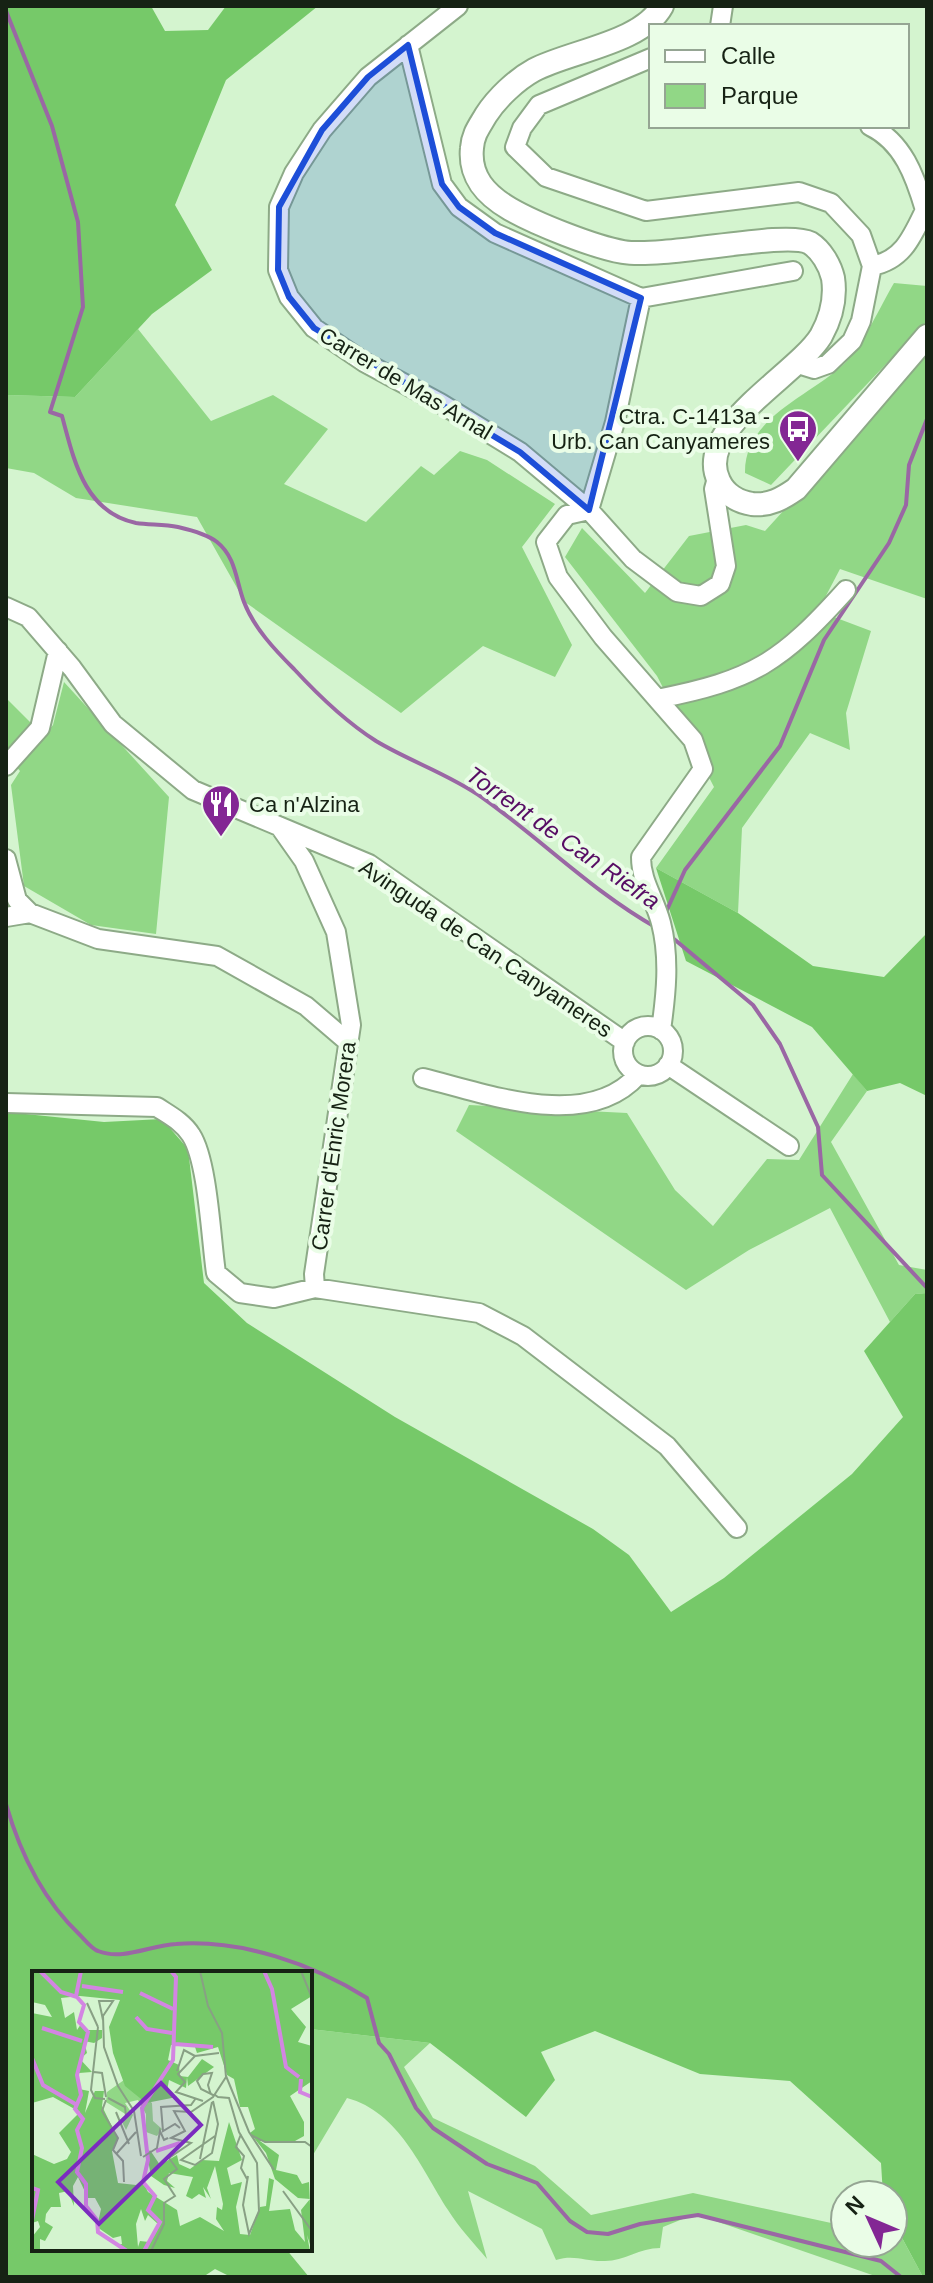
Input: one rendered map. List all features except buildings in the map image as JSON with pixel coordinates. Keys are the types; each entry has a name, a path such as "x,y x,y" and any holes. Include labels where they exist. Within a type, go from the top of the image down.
{"main road":[{"path":"662,6 628,35 533,70 495,102 473,136 470,167 492,198 527,219 624,252 704,250 774,240 808,242 831,269 834,299 821,335 798,364 727,428 718,445 717,478 726,491 745,502 763,504 779,500 796,489 927,336"}],"street":[{"name":"Carrer de Mas Arnal","path":"458,6 368,77 322,130 294,173 279,207 278,270 289,297 314,328 364,362 520,452 589,510"},
{"path":"408,45 442,184 459,207 495,233 641,298 793,271"},
{"path":"649,59 539,105 522,128 515,147 546,177 646,211 799,192 831,203 861,235 872,266 861,321 852,341 828,364 814,369 798,364"},
{"path":"872,266 886,263 905,249 925,210 914,172 886,134 874,128"},
{"path":"589,510 615,422 641,298"},
{"path":"589,510 644,567 677,592 701,596 720,584 726,566 714,489 717,478"},
{"path":"718,526 728,511 745,502"},
{"path":"589,510 567,515 546,542 558,577 603,637 693,740 703,769 641,857 641,875 661,923 667,985 661,1030"},
{"path":"657,699 733,681 779,658 846,590"},
{"name":"Avinguda de Can Canyameres","path":"6,607 28,617 113,724 193,790 369,864 625,1042"},
{"path":"6,766 40,728 58,651"},
{"name":"Carrer d'Enric Morera","path":"280,827 304,861 336,932 351,1025 314,1274 315,1288"},
{"path":"6,859 17,900 30,913 98,939 217,956 306,1006 348,1042"},
{"path":"6,917 30,913"},
{"path":"423,1078 497,1096 569,1106 589,1105 612,1097 638,1075 655,1075 668,1065 672,1046 661,1030 645,1026 629,1034 625,1042 625,1061 638,1075"},
{"path":"668,1065 789,1146"},
{"path":"6,1103 157,1107 177,1120 192,1136 200,1159 216,1273 240,1293 274,1298 315,1288 479,1313 523,1336 667,1446 737,1528"}],"highlighted area":[{"path":"408,45 442,184 459,207 495,233 641,298 589,510 520,452 314,328 289,297 278,270 279,207 322,130 368,77"}],"green space":[{"path":"6,6 151,6 165,31 208,30 226,6 318,6 226,80 175,205 212,270 152,314 75,397 6,395"},
{"path":"894,283 927,286 927,321 771,485 745,473 755,437 782,409 845,363 865,336"},
{"path":"138,329 211,421 273,395 328,429 284,484 366,522 421,466 434,475 460,451 487,460 555,504 522,547 572,645 555,677 483,646 401,713 245,602 197,517 76,498 34,473 6,468 6,395 75,397"},
{"path":"927,353 927,599 840,569 818,611 871,631 846,713 850,750 810,733 742,828 738,913 656,868 714,787 657,676 565,557 582,528 645,593 689,536 746,525 765,531"},
{"path":"64,682 169,797 156,934 91,925 24,886 11,785 20,771 6,755 6,698 44,736 53,725"},
{"path":"656,868 738,913 813,966 884,977 927,933 927,1096 900,1083 867,1091 812,1027 686,961"},
{"path":"853,1074 867,1091 831,1142 899,1265 927,1270 927,1293 915,1294 890,1322 830,1208 749,1250 686,1290 456,1131 469,1105 627,1113 675,1190 713,1226 767,1159 799,1160"},
{"path":"6,1112 104,1122 162,1119 188,1149 204,1283 247,1323 395,1417 593,1529 629,1555 671,1612 724,1578 852,1474 903,1417 864,1351 915,1294 927,1293 927,2277 923,2277 909,2251 909,2179 882,2179 881,2163 790,2081 700,2074 595,2031 541,2052 555,2080 526,2117 430,2043 312,2029 312,1971 32,1971 32,2251 288,2251 309,2277 231,2277 215,2269 203,2277 6,2277"},
{"path":"312,2029 430,2043 404,2067 433,2118 535,2166 591,2215 693,2193 829,2223 829,2259 909,2259 909,2251 923,2277 878,2277 695,2214 663,2227 660,2248 612,2260 556,2260 542,2229 468,2191 487,2259 452,2217 407,2144 381,2116 347,2098 312,2157"}],"waterway":[{"name":"Torrent de Can Riefra","path":"6,11 52,126 78,222 83,307 50,412 62,416 77,466 93,496 118,517 136,523 188,529 217,542 232,562 244,602 259,630 333,708 376,741 483,798 589,882 657,928"},
{"path":"666,912 685,870 780,746 824,640 889,543 906,505 909,465 927,419"},
{"name":"Torrent de Can Riefra","path":"668,934 753,1005 780,1044 818,1127 822,1175 927,1288"},
{"path":"6,1804 18,1840 44,1891 66,1921 93,1948 117,1954 166,1945 201,1943 251,1950 300,1965 367,1998 379,2043 389,2054 416,2108 433,2128 487,2164 537,2183 570,2221 587,2232 608,2234 640,2224 698,2215 881,2261 901,2277"}],"place":[{"name":"Ctra. C-1413a - Urb. Can Canyameres","path":"798,463"},
{"name":"Ca n'Alzina","path":"221,838"}]}
